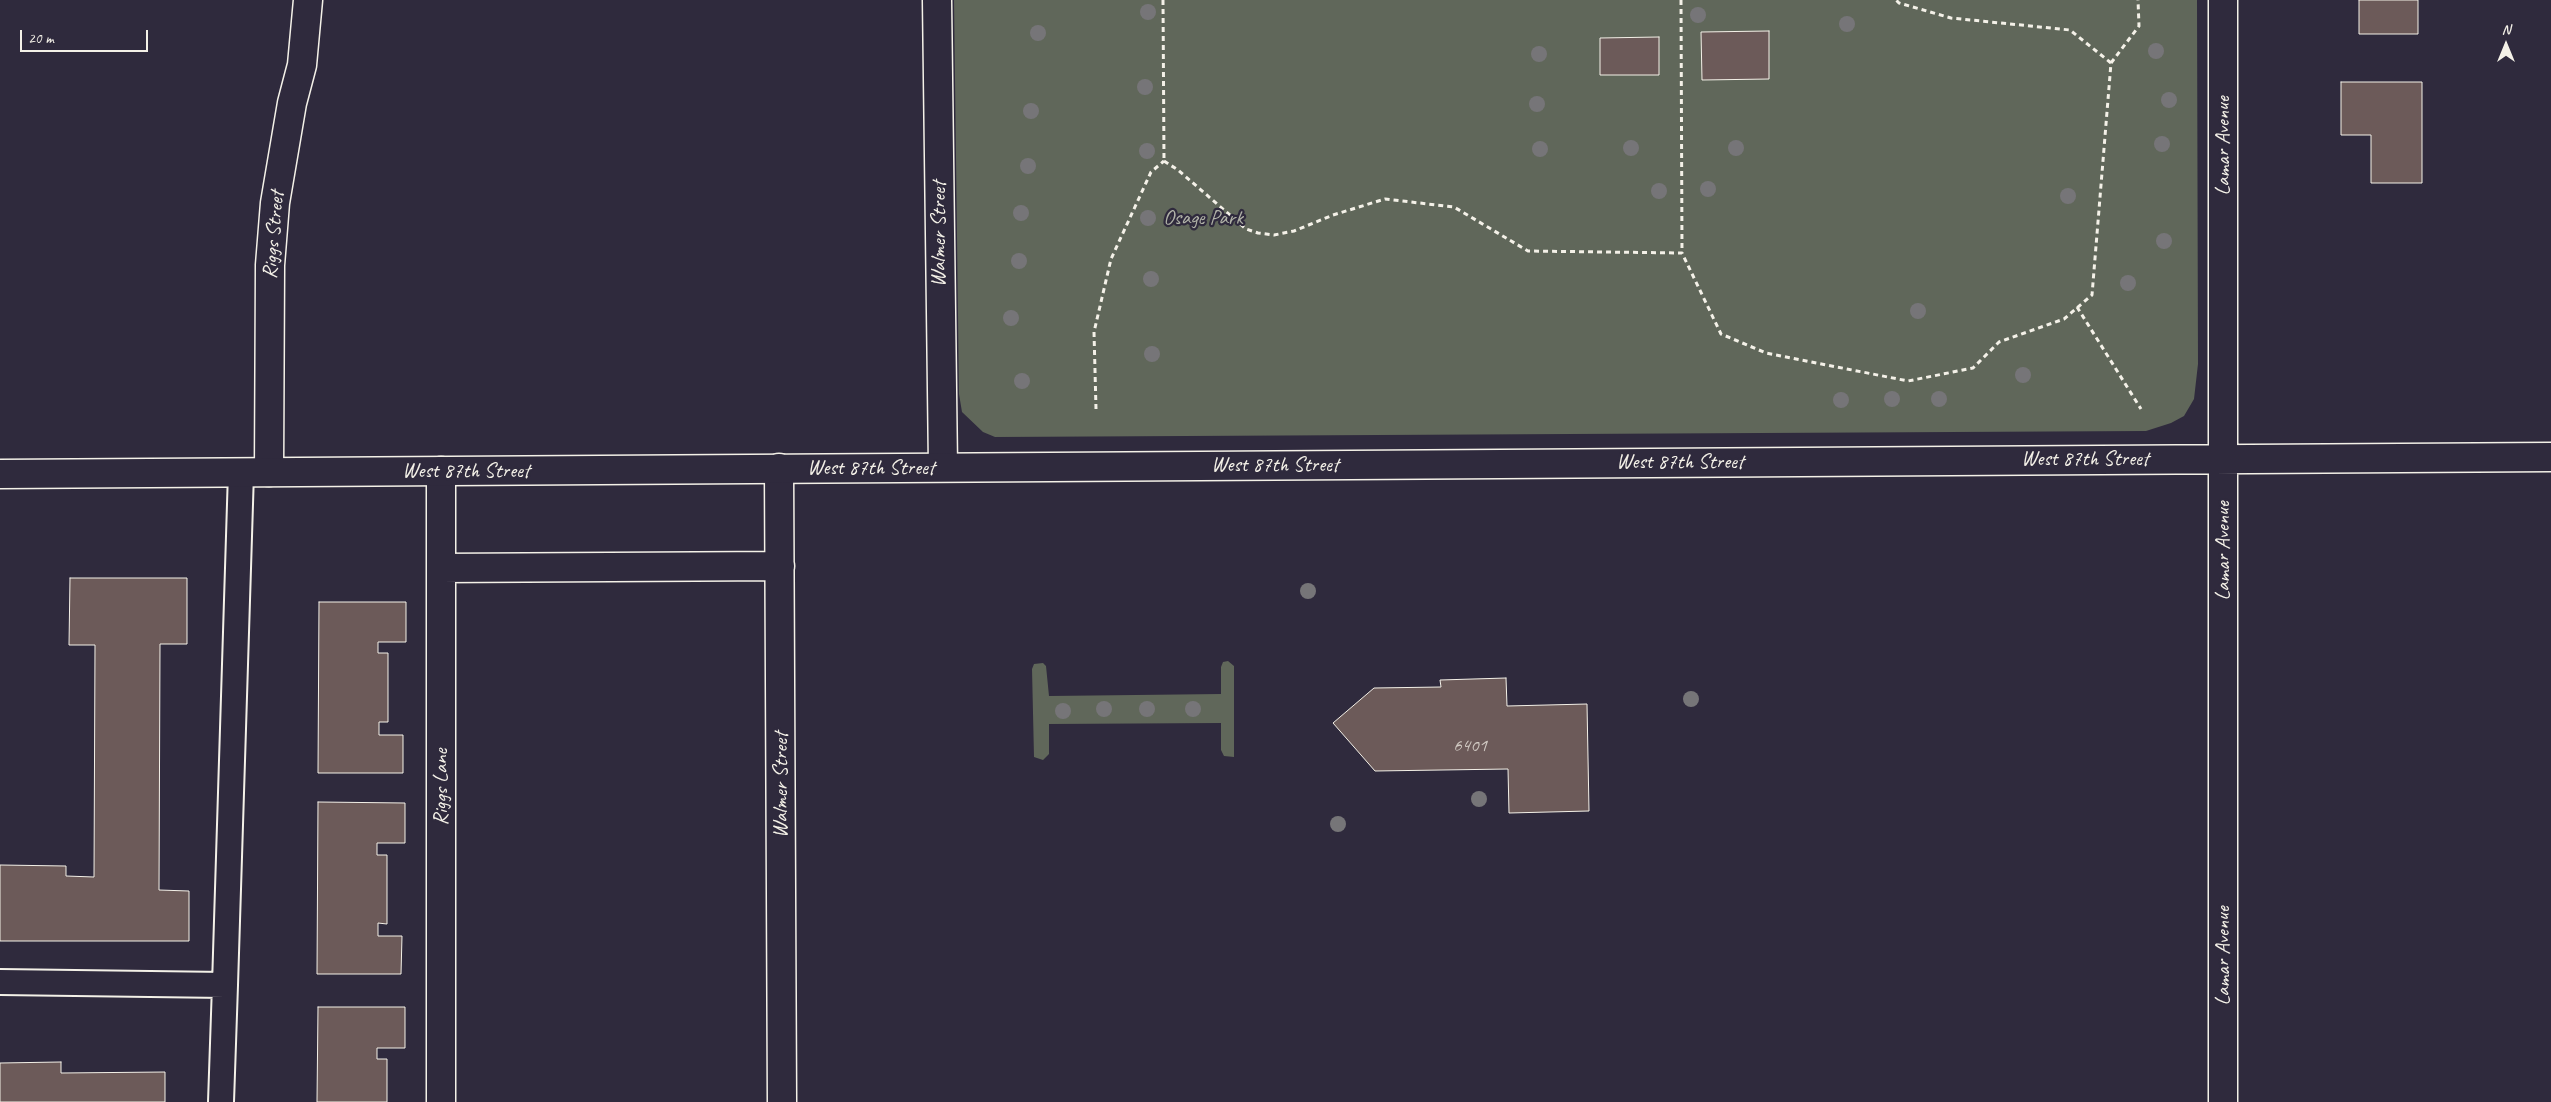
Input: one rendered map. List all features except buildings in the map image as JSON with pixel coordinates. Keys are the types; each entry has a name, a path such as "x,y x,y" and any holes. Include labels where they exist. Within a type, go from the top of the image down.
{"street":[{"name":"Riggs Street","path":"269,472 270,265 275,203 292,103 302,65 308,0"},
{"name":"Walmer Street","path":"937,0 943,467"},
{"name":"Lamar Avenue","path":"2223,1102 2222,458 2224,0"},
{"name":"West 87th Street","path":"0,474 2551,457"},
{"name":"Walmer Street","path":"779,468 782,1102"},
{"name":"Riggs Lane","path":"441,471 441,1102"},
{"path":"441,568 780,566"}],"lane":[{"path":"221,1102 241,472"},
{"path":"0,982 225,985"}],"path":[{"path":"1163,0 1164,161"},
{"path":"1681,0 1682,253 1721,334 1766,353 1908,381 1973,368 1999,342 2064,319 2092,295 2111,63 2139,26 2138,0"},
{"path":"1896,0 1899,4 1951,18 2070,30 2111,63"},
{"path":"1164,161 1178,170 1246,229 1258,233 1274,234 1294,231 1332,215 1385,199 1454,207 1528,251 1682,253"},
{"path":"1096,409 1094,332 1111,258 1151,172 1164,161"},
{"path":"2077,307 2141,409"}],"green space":[{"name":"Osage Park","path":"954,0 2197,0 2198,364 2194,399 2184,416 2171,423 2146,431 995,437 983,432 962,412 959,394"},
{"path":"1228,661 1234,666 1234,757 1224,756 1221,750 1221,723 1049,724 1049,754 1043,760 1034,757 1032,669 1034,664 1043,663 1046,666 1049,696 1221,694 1221,667 1223,662"}]}
